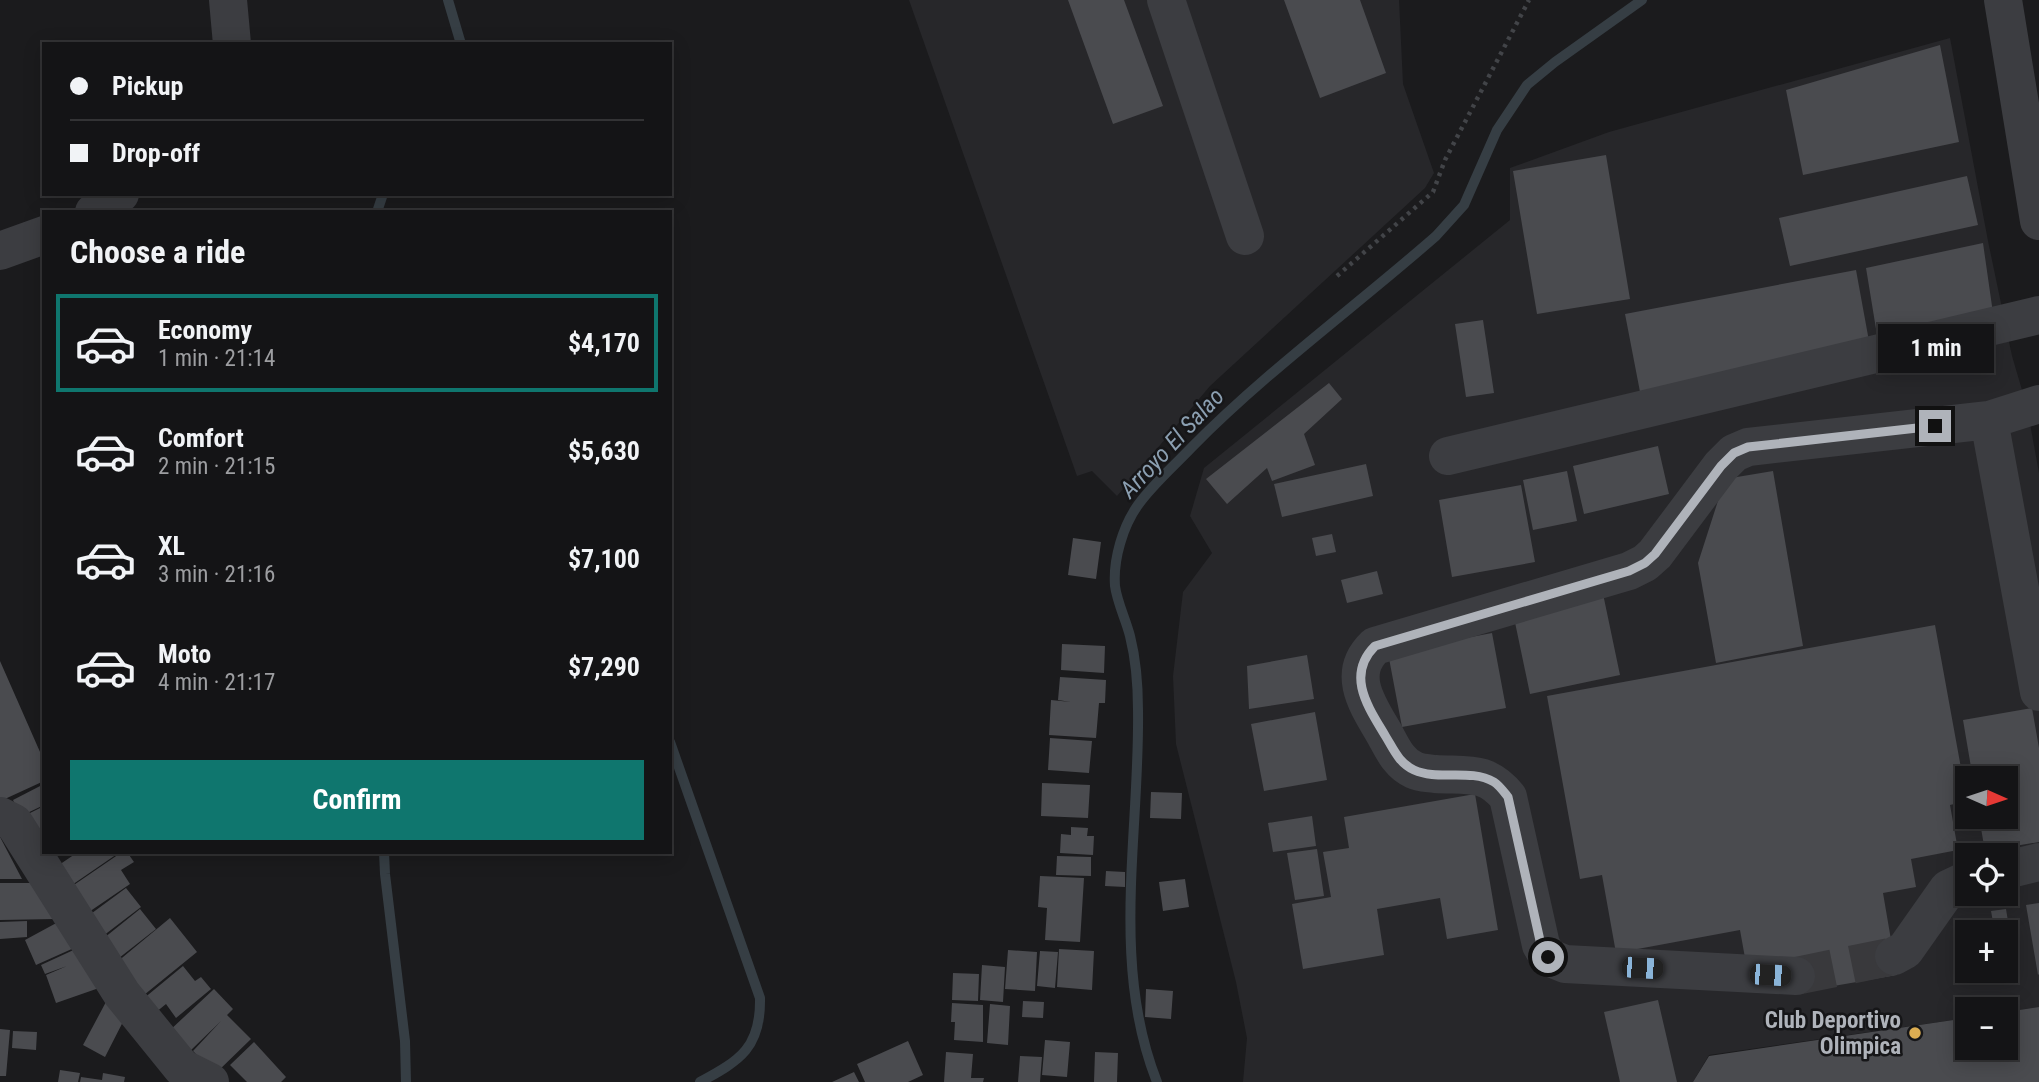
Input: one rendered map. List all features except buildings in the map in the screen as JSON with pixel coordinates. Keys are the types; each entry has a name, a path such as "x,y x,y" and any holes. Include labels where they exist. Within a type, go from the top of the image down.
{"street":[{"path":"228,0 232,42"},
{"path":"1166,0 1245,236"},
{"path":"2003,0 2039,221"},
{"path":"97,210 117,196"},
{"path":"0,251 42,236"},
{"path":"1448,456 2039,315"},
{"path":"1796,976 1565,964 1548,957 1541,945 1508,797 1496,782 1481,776 1415,771 1401,761 1363,699 1361,675 1365,656 1375,646 1629,571 1645,563 1655,554 1721,466 1734,453 1748,447 1989,420 2039,404"},
{"path":"1989,420 2039,692"},
{"path":"1,816 14,823 122,994 182,1068 210,1082"},
{"path":"2018,867 2039,862"},
{"path":"1894,956 1905,950 1948,889 1955,886"}],"path":[{"path":"1337,276 1433,192 1444,160 1529,0"}],"shaded area":[{"path":"909,0 1399,0 1403,84 1434,173 1425,188 1210,386 1117,496 1092,471 1077,476"},
{"path":"1950,38 1988,241 2012,356 2027,407 2039,473 2039,1007 2018,1010 2018,997 1955,997 1955,1020 1709,1055 1693,1082 1243,1082 1247,1038 1236,982 1176,744 1173,676 1183,592 1212,553 1190,516 1204,468 1510,220 1510,168 1609,132"}],"waterway":[{"path":"448,0 460,42"},
{"name":"Arroyo El Salao","path":"1157,1082 1143,1037 1134,991 1131,945 1138,691 1132,645 1115,586 1117,554 1128,523 1150,490 1221,419 1436,236 1464,205 1497,130 1527,85 1642,0"},
{"path":"378,210 382,196"},
{"path":"672,748 760,998 757,1029 746,1050 727,1066 700,1082"},
{"path":"384,854 405,1041 406,1082"}],"tunnel":[{"path":"1796,976 1894,956"}],"place":[{"name":"Club Deportivo Olimpica","path":"1915,1033"}],"route":[{"path":"1548,957 1541,945 1508,797 1496,782 1481,776 1415,771 1401,761 1363,699 1361,675 1365,656 1375,646 1629,571 1645,563 1655,554 1721,466 1734,453 1748,447 1935,426"}]}
